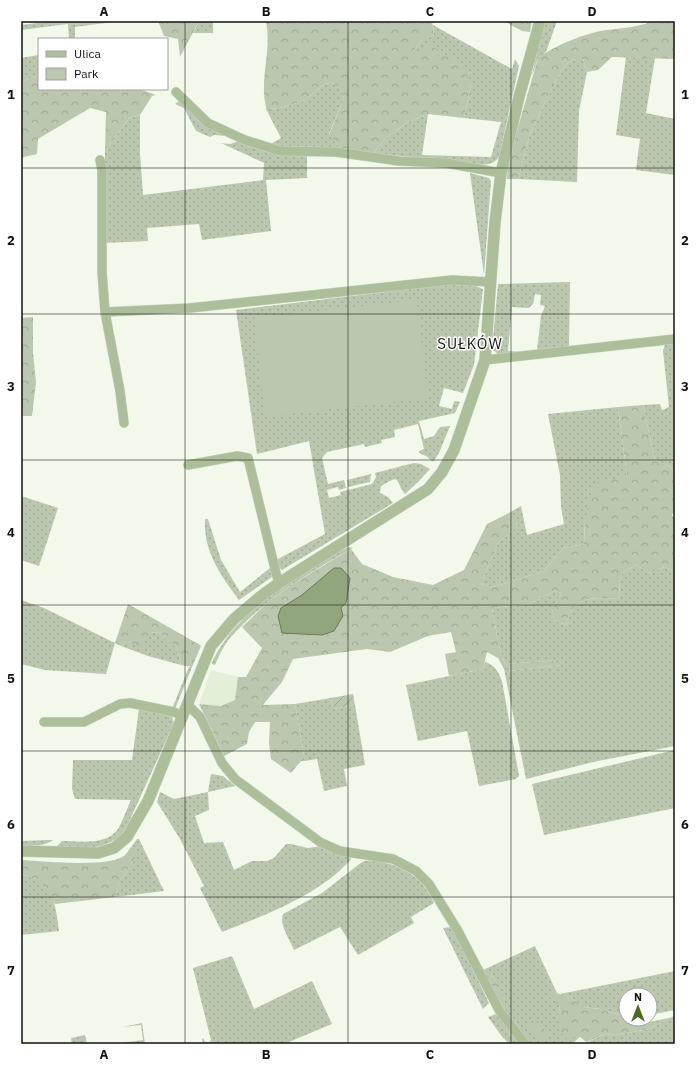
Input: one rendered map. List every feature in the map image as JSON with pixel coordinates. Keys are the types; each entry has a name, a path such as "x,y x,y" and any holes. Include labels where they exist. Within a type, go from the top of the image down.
{"street":[{"path":"21,851 98,853 114,848 127,836 148,801 211,646 234,619 279,583 428,489 442,472 454,450 485,360 490,282 501,173 519,97 540,21"},
{"path":"176,92 208,123 245,140 280,151 336,152 399,161 446,163 501,173"},
{"path":"100,160 102,170 102,272 105,312 120,391 124,423"},
{"path":"105,312 190,308 452,280 490,282"},
{"path":"485,360 675,338"},
{"path":"188,466 237,456 248,458 279,583"},
{"path":"44,722 84,722 120,704 130,703 174,712 182,716"},
{"path":"187,704 200,717 222,763 235,779 320,842 340,851 393,858 416,871 429,884 458,931 498,1010 525,1044"}],"shaded area":[{"path":"334,568 341,568 350,578 346,603 341,608 343,616 334,631 322,635 282,633 278,616 281,608 302,595"},
{"path":"211,670 238,677 235,700 221,706 199,704"}],"green space":[{"path":"53,21 121,21 75,27 75,38 69,38 68,24 21,30 21,25"},
{"path":"158,21 199,21 180,57 178,39 164,36"},
{"path":"199,21 213,21 213,33 193,33"},
{"path":"266,21 432,21 434,35 422,40 410,55 430,45 463,65 471,85 464,118 428,114 408,122 386,138 373,153 340,148 329,135 344,98 340,88 331,82 322,86 303,101 280,108 266,109 264,93 268,40"},
{"path":"504,21 532,21 530,32 522,31"},
{"path":"545,21 557,21 546,52 538,58 532,76 541,30"},
{"path":"651,22 675,22 675,59 612,57 598,70 587,72 583,59 575,59 565,65 530,134 518,179 507,179 508,162 538,58 560,45 585,35 601,31 632,27"},
{"path":"433,25 512,69 515,59 519,66 499,157 492,163 478,165 373,153 386,138 408,122 428,114 422,155 491,157 501,122 464,118 471,85 409,56 422,40 434,35"},
{"path":"38,55 38,75 21,82 21,58"},
{"path":"626,57 655,58 646,113 675,119 675,175 636,170 640,139 616,135"},
{"path":"575,59 583,59 587,72 579,111 577,182 518,179 530,134 548,96 565,65"},
{"path":"38,75 38,90 142,90 156,95 152,96 140,115 129,118 105,151 106,112 90,108 38,139 37,154 21,159 21,82"},
{"path":"331,82 340,88 344,98 329,134 340,148 285,148 269,145 281,138 266,109 280,108 303,101 322,86"},
{"path":"179,101 227,136 214,135 210,137 196,131 184,108 175,104"},
{"path":"140,115 140,153 143,195 263,180 264,163 221,143 230,144 239,141 267,152 281,155 307,156 307,178 266,180 271,231 202,240 199,224 147,228 148,241 105,243 105,151 129,118"},
{"path":"470,173 489,178 491,181 484,275"},
{"path":"570,282 569,347 537,350 541,316 545,306 540,305 541,295 535,294 533,304 529,308 512,307 508,351 524,352 499,355 492,349 498,284"},
{"path":"452,284 471,284 483,289 474,365 463,393 444,388 439,406 452,409 454,401 460,402 455,413 419,421 424,439 434,436 440,427 450,426 439,453 433,462 426,456 419,453 419,451 424,449 418,424 394,430 395,437 381,440 382,443 365,447 364,444 327,452 322,458 328,484 344,480 346,488 339,490 338,487 327,490 329,498 341,495 340,492 372,484 376,477 375,473 414,463 421,464 430,469 405,494 395,479 381,486 380,493 388,497 393,503 282,570 278,566 278,559 325,534 309,441 257,454 236,310"},
{"path":"417,300 428,398 265,417 254,318"},
{"path":"33,317 33,353 36,382 32,416 21,416 21,318"},
{"path":"675,343 675,475 671,467 655,460 643,405 660,404 662,410 669,407 663,351 665,344"},
{"path":"643,405 655,460 671,467 675,475 675,510 672,515 675,522 675,572 665,567 649,573 636,565 622,573 620,579 619,599 601,598 586,600 579,603 569,615 566,625 554,620 552,608 562,593 555,591 529,604 492,608 499,646 505,664 560,660 564,665 507,671 504,669 498,658 487,652 483,669 449,676 445,654 456,652 451,632 428,636 390,652 367,649 293,659 282,682 263,705 295,704 305,761 301,761 291,773 271,759 269,743 270,722 255,722 249,732 247,744 224,756 199,704 221,706 235,700 238,677 246,677 262,648 242,627 268,602 293,584 351,549 362,564 393,577 433,585 464,570 487,524 507,514 518,526 498,543 481,584 493,587 544,571 563,548 584,544 585,521 593,483 627,476 618,407","holes":["302,595 322,635 282,632 280,624 281,608"]},
{"path":"618,407 627,476 585,521 584,544 563,548 544,571 493,587 481,584 498,543 518,526 507,514 521,506 527,535 564,524 561,507 560,475 548,414"},
{"path":"371,474 370,482 348,487 347,480"},
{"path":"21,496 58,508 39,566 21,560"},
{"path":"205,519 208,519 221,560 240,592 270,568 272,577 239,600 214,562 207,542"},
{"path":"349,547 353,548 304,577 257,611 230,638 223,648 215,665 212,664 223,643 236,626 251,611 303,573"},
{"path":"636,565 649,573 665,567 675,572 675,746 593,762 526,779 504,669 507,671 563,665 560,660 505,664 499,646 492,608 529,604 555,591 562,593 552,608 554,620 566,625 569,615 579,603 586,600 601,598 619,599 620,579 622,573"},
{"path":"21,600 44,608 115,643 106,674 45,670 21,664"},
{"path":"128,604 200,645 201,646 192,667 181,665 177,648 160,633 149,632 143,647 126,642 121,646 115,643"},
{"path":"149,632 160,633 177,648 181,665 148,656 121,646 126,642"},
{"path":"485,662 496,669 502,681 519,776 516,779 479,786 467,731 418,741 406,685 483,669"},
{"path":"189,667 192,667 175,709 172,709"},
{"path":"353,694 355,705 333,709 331,698"},
{"path":"331,698 333,709 355,705 365,765 344,769 347,786 324,791 317,759 305,761 295,704"},
{"path":"139,709 172,716 174,723 127,826 118,838 109,843 87,848 55,848 62,841 84,842 107,838 118,829 131,800 75,799 72,789 73,760 132,760"},
{"path":"675,750 675,808 544,835 532,784"},
{"path":"211,774 223,776 235,786 208,792"},
{"path":"160,792 174,799 208,792 209,810 195,816 204,843 223,842 234,870 252,861 267,861 274,858 286,844 308,848 321,846 340,855 351,858 350,861 328,881 300,898 222,932 200,888 204,886 180,839 157,802"},
{"path":"137,839 139,839 164,891 115,897 120,881 135,859 135,849 132,846"},
{"path":"53,840 41,845 21,846 21,841"},
{"path":"132,846 135,849 135,859 120,881 115,897 55,904 42,884 33,878 21,874 21,860 74,863 104,862 116,860 124,856"},
{"path":"371,860 400,868 409,873 423,885 434,903 411,917 414,923 358,955 340,927 294,950 282,923 283,914 322,893 364,861"},
{"path":"21,874 40,882 50,894 54,902 59,931 21,935"},
{"path":"451,927 489,1003 483,1009 443,928"},
{"path":"535,946 557,993 551,993 560,1007 557,1021 573,1039 580,1037 572,1044 531,1044 506,1016 504,1000 493,975 485,973 483,970"},
{"path":"232,956 254,1009 312,981 332,1024 284,1044 203,1044 203,1038 205,1042 210,1042 211,1040 193,968"},
{"path":"675,971 675,1010 658,1013 658,987 618,987 618,1015 600,1009 583,1007 572,998 560,994"},
{"path":"485,973 493,975 506,1006 506,1016 498,1003"},
{"path":"551,993 557,993 572,998 583,1007 600,1009 618,1015 618,1027 653,1027 649,1029 615,1035 605,1034 586,1042 580,1037 573,1039 565,1038 559,1030 557,1021 560,1007 549,997"},
{"path":"496,1014 518,1041 518,1044 510,1044 503,1038 488,1017"},
{"path":"675,1016 675,1044 583,1044 605,1034 615,1035 658,1027 658,1024"},
{"path":"669,1018 658,1024 658,1020"},
{"path":"530,1021 539,1021 547,1034 547,1038 543,1040 536,1038 528,1026"},
{"path":"142,1023 145,1044 114,1044 143,1040 141,1025 123,1027"},
{"path":"85,1035 87,1044 72,1044 71,1038"}],"district":[{"name":"SUŁKÓW","path":"470,343"}]}
